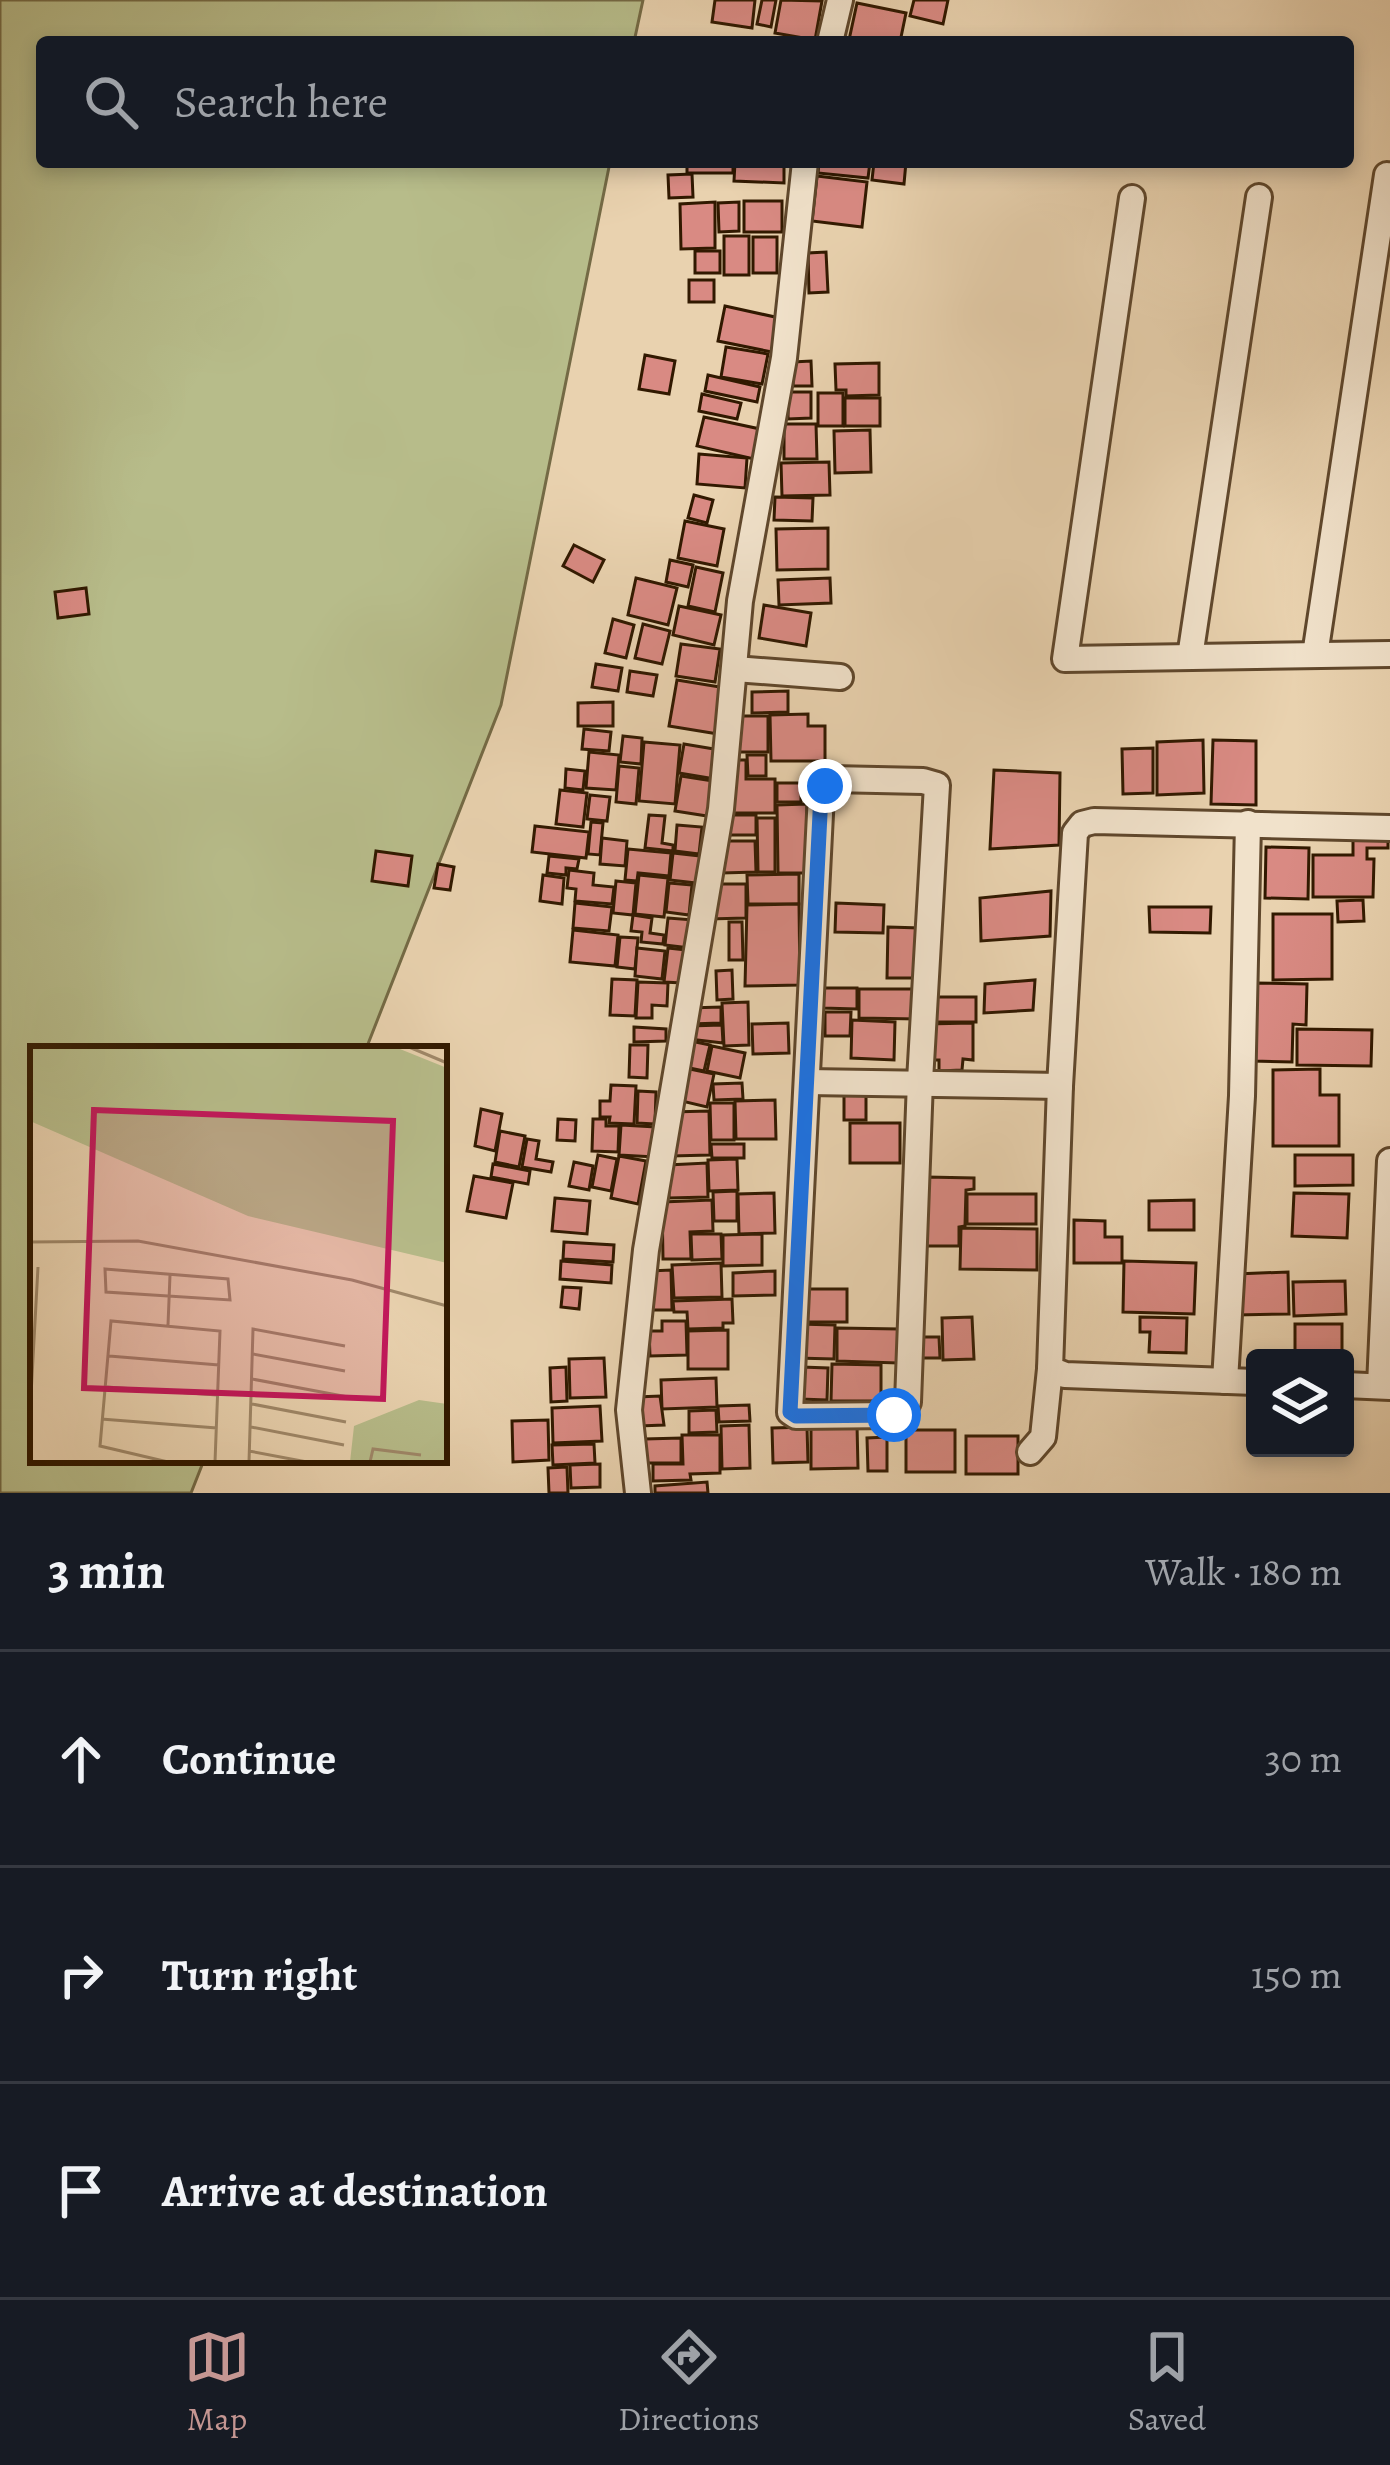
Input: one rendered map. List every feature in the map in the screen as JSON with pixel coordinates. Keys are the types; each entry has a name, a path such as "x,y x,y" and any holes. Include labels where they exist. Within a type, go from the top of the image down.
{"street":[{"path":"831,36 839,0"},
{"path":"638,1493 628,1410 644,1273 721,809 740,601 784,358 805,168"},
{"path":"1315,655 1387,175"},
{"path":"1190,657 1259,197"},
{"path":"1132,198 1065,659 1390,654"},
{"path":"735,669 840,677"},
{"path":"831,779 937,784 920,1081 908,1402 903,1412 894,1415 796,1416 790,1412 790,1394 821,794 831,779"},
{"path":"1226,1381 1242,1096 1248,823"},
{"path":"1030,1452 1043,1437 1050,1370 1060,1086 1076,833 1082,824 1390,828"},
{"path":"807,1082 1060,1086"},
{"path":"1354,1384 1385,1386 1390,1160"},
{"path":"1050,1370 1065,1375 1246,1382"}],"green space":[{"path":"0,0 643,0 635,36 36,36 36,168 609,168 501,705 367,1046 30,1046 30,1463 203,1463 191,1493 0,1493"}],"building":[{"path":"715,0 755,0 752,28 712,22"},
{"path":"762,0 776,0 771,27 757,24"},
{"path":"781,0 822,1 816,36 775,33"},
{"path":"914,0 948,0 943,24 910,16"},
{"path":"857,3 906,13 901,36 850,36"},
{"path":"687,168 733,168 733,173 687,173"},
{"path":"735,168 784,168 784,183 734,181"},
{"path":"818,168 869,168 868,178 818,173"},
{"path":"873,168 905,168 904,184 872,180"},
{"path":"692,174 693,197 669,198 668,175"},
{"path":"817,176 867,182 862,227 812,221"},
{"path":"744,201 782,201 782,232 744,232"},
{"path":"715,202 715,248 681,249 680,204"},
{"path":"739,202 739,231 719,232 718,203"},
{"path":"724,236 749,236 749,275 724,275"},
{"path":"753,237 777,237 777,273 753,273"},
{"path":"695,251 720,251 720,273 695,273"},
{"path":"826,252 828,292 809,293 808,253"},
{"path":"689,280 714,280 714,302 689,302"},
{"path":"725,306 784,319 777,353 718,341"},
{"path":"726,347 768,354 762,384 721,377"},
{"path":"645,355 675,361 669,394 639,389"},
{"path":"811,361 812,386 793,386 793,362"},
{"path":"879,363 879,395 846,396 846,390 836,390 835,364"},
{"path":"708,375 760,387 757,402 705,391"},
{"path":"788,392 811,392 811,418 788,419"},
{"path":"818,393 843,393 843,426 818,426"},
{"path":"702,394 741,403 737,419 699,411"},
{"path":"845,398 880,398 880,426 845,426"},
{"path":"704,417 760,429 754,459 697,446"},
{"path":"784,424 816,424 817,459 784,459"},
{"path":"870,430 871,472 835,473 834,431"},
{"path":"699,454 747,458 745,488 697,484"},
{"path":"829,462 830,495 782,496 781,463"},
{"path":"694,495 713,500 707,523 688,518"},
{"path":"775,497 813,498 812,521 774,520"},
{"path":"685,521 724,529 717,566 678,558"},
{"path":"828,528 828,569 777,570 776,529"},
{"path":"574,545 604,560 593,582 563,566"},
{"path":"670,560 693,565 688,587 666,582"},
{"path":"696,567 723,573 715,612 688,606"},
{"path":"636,578 677,588 668,625 628,615"},
{"path":"830,578 831,603 779,605 778,580"},
{"path":"86,588 89,614 58,618 55,592"},
{"path":"764,605 811,613 806,646 759,638"},
{"path":"679,606 721,615 714,645 673,635"},
{"path":"613,619 634,625 626,658 605,653"},
{"path":"643,624 670,631 662,664 635,658"},
{"path":"681,644 720,649 715,682 676,676"},
{"path":"596,664 622,668 618,691 592,687"},
{"path":"630,671 657,675 653,696 627,692"},
{"path":"677,680 726,688 718,734 669,726"},
{"path":"788,691 788,712 752,713 752,692"},
{"path":"613,702 613,726 578,726 578,703"},
{"path":"808,714 808,726 825,726 825,761 771,761 770,715"},
{"path":"738,716 768,716 768,752 738,752"},
{"path":"584,729 611,732 609,751 582,749"},
{"path":"623,736 642,738 641,764 620,762"},
{"path":"1203,740 1204,793 1157,795 1157,742"},
{"path":"1213,740 1256,741 1256,805 1211,804"},
{"path":"644,742 680,745 675,804 639,801"},
{"path":"684,744 720,750 715,779 679,773"},
{"path":"1153,748 1153,793 1123,794 1122,749"},
{"path":"589,752 619,755 616,790 586,788"},
{"path":"747,755 766,755 766,776 748,776"},
{"path":"728,760 746,760 746,779 775,779 775,813 729,813"},
{"path":"619,766 639,768 636,804 616,802"},
{"path":"566,769 585,771 583,790 565,788"},
{"path":"994,770 1060,773 1059,845 990,849"},
{"path":"681,776 713,781 707,816 675,811"},
{"path":"777,783 801,783 801,802 777,802"},
{"path":"560,790 587,793 583,827 556,824"},
{"path":"590,795 610,797 607,821 587,819"},
{"path":"807,804 808,873 778,873 777,805"},
{"path":"649,815 665,816 662,843 673,845 673,851 645,848"},
{"path":"727,815 756,815 756,835 727,835"},
{"path":"757,818 775,818 775,872 758,872"},
{"path":"591,822 603,823 600,855 588,854"},
{"path":"677,825 702,827 699,854 675,851"},
{"path":"535,826 589,832 586,858 532,852"},
{"path":"1353,837 1388,837 1388,848 1367,848 1367,859 1374,859 1373,897 1313,897 1313,855 1353,855"},
{"path":"602,838 627,841 625,866 600,864"},
{"path":"722,841 755,841 756,872 722,873"},
{"path":"1266,847 1309,848 1308,899 1265,898"},
{"path":"628,849 671,853 669,876 638,873 637,881 625,880"},
{"path":"376,851 412,856 408,886 372,881"},
{"path":"673,853 700,856 696,883 670,880"},
{"path":"549,856 579,859 577,869 566,868 566,875 547,873"},
{"path":"438,864 454,867 450,890 434,888"},
{"path":"569,870 594,873 593,885 614,887 612,904 575,901 576,889 567,888"},
{"path":"799,874 799,904 748,904 747,875"},
{"path":"543,875 564,878 562,904 540,901"},
{"path":"639,875 668,878 664,917 635,914"},
{"path":"616,881 636,883 633,915 613,913"},
{"path":"669,883 692,885 689,915 666,912"},
{"path":"708,884 746,884 746,918 708,919"},
{"path":"1051,891 1050,936 981,941 980,898"},
{"path":"1363,900 1364,921 1338,922 1337,901"},
{"path":"575,903 612,907 609,931 573,928"},
{"path":"836,903 884,905 883,933 835,932"},
{"path":"799,904 800,985 745,986 747,905"},
{"path":"1149,907 1211,907 1210,933 1150,932"},
{"path":"1273,914 1332,914 1332,979 1273,980"},
{"path":"633,915 652,918 650,933 664,935 663,944 641,942 642,932 631,931"},
{"path":"668,918 694,920 690,948 665,945"},
{"path":"729,922 742,922 743,960 729,960"},
{"path":"888,927 920,928 918,978 887,978"},
{"path":"573,930 618,935 615,966 570,962"},
{"path":"620,937 638,938 635,969 617,967"},
{"path":"637,948 665,951 662,979 635,976"},
{"path":"668,948 686,950 682,983 664,982"},
{"path":"732,970 733,999 717,1000 716,971"},
{"path":"612,979 637,980 635,1016 610,1015"},
{"path":"1035,980 1033,1010 984,1013 985,984"},
{"path":"638,982 668,983 667,1006 652,1005 652,1018 636,1018"},
{"path":"1255,983 1307,984 1306,1025 1293,1024 1292,1062 1253,1061"},
{"path":"823,988 857,988 857,1009 822,1008"},
{"path":"859,989 919,989 918,1019 859,1018"},
{"path":"932,997 976,997 976,1022 932,1022"},
{"path":"748,1002 749,1045 724,1046 722,1003"},
{"path":"721,1007 721,1023 689,1024 689,1008"},
{"path":"825,1012 851,1012 850,1036 825,1036"},
{"path":"852,1020 895,1022 894,1060 851,1058"},
{"path":"788,1023 789,1053 753,1054 752,1024"},
{"path":"973,1023 973,1060 963,1059 962,1070 939,1071 939,1060 926,1060 925,1024"},
{"path":"722,1025 723,1043 689,1039 689,1026"},
{"path":"634,1027 666,1029 666,1041 634,1042"},
{"path":"1297,1029 1372,1030 1371,1066 1297,1065"},
{"path":"686,1040 710,1045 704,1071 680,1066"},
{"path":"630,1045 648,1045 647,1078 629,1077"},
{"path":"712,1046 745,1053 740,1078 707,1071"},
{"path":"680,1067 714,1074 707,1107 673,1099"},
{"path":"1320,1069 1320,1095 1339,1095 1339,1146 1273,1146 1273,1070"},
{"path":"742,1083 743,1099 714,1100 713,1084"},
{"path":"611,1085 636,1086 634,1124 609,1123 610,1117 600,1117 600,1101 610,1101"},
{"path":"844,1088 866,1088 866,1120 844,1120"},
{"path":"638,1091 656,1092 655,1124 637,1123"},
{"path":"775,1100 776,1139 736,1139 735,1101"},
{"path":"710,1103 734,1103 734,1140 711,1140"},
{"path":"481,1109 502,1114 495,1151 475,1146"},
{"path":"709,1111 710,1155 671,1156 671,1112"},
{"path":"558,1119 576,1120 575,1141 557,1140"},
{"path":"593,1119 619,1126 618,1152 592,1151"},
{"path":"850,1123 900,1123 900,1163 850,1163"},
{"path":"621,1125 656,1127 655,1157 619,1155"},
{"path":"500,1131 525,1136 519,1167 495,1162"},
{"path":"527,1139 539,1141 536,1159 553,1162 551,1172 522,1167"},
{"path":"711,1144 744,1144 744,1158 712,1158"},
{"path":"598,1155 617,1159 611,1191 592,1187"},
{"path":"1295,1155 1353,1155 1353,1185 1295,1186"},
{"path":"619,1156 646,1161 638,1204 611,1198"},
{"path":"737,1159 738,1190 709,1191 708,1160"},
{"path":"574,1162 593,1166 589,1190 569,1186"},
{"path":"707,1163 708,1197 669,1198 668,1165"},
{"path":"493,1164 530,1171 528,1184 491,1177"},
{"path":"474,1176 513,1183 506,1218 467,1211"},
{"path":"926,1177 974,1178 974,1189 966,1190 959,1246 925,1246"},
{"path":"737,1191 737,1221 714,1221 713,1192"},
{"path":"774,1193 775,1233 739,1234 738,1194"},
{"path":"1294,1193 1349,1194 1347,1238 1292,1236"},
{"path":"967,1194 1036,1194 1036,1224 967,1224"},
{"path":"555,1198 590,1201 587,1234 552,1231"},
{"path":"712,1200 713,1231 690,1232 691,1259 663,1259 662,1202"},
{"path":"1194,1200 1194,1230 1149,1230 1149,1201"},
{"path":"1074,1220 1105,1221 1105,1237 1122,1237 1122,1263 1074,1263"},
{"path":"961,1228 1037,1229 1037,1270 960,1269"},
{"path":"691,1234 721,1234 722,1259 692,1260"},
{"path":"762,1234 762,1265 723,1266 723,1235"},
{"path":"564,1242 614,1245 613,1262 563,1259"},
{"path":"561,1261 612,1265 611,1283 560,1279"},
{"path":"1124,1261 1196,1263 1194,1314 1123,1312"},
{"path":"721,1263 722,1297 674,1298 672,1265"},
{"path":"671,1270 672,1310 651,1310 650,1271"},
{"path":"775,1271 775,1295 733,1296 733,1273"},
{"path":"1288,1272 1289,1314 1236,1315 1236,1274"},
{"path":"1345,1281 1346,1314 1294,1316 1293,1282"},
{"path":"563,1287 581,1288 579,1309 561,1307"},
{"path":"806,1289 847,1289 847,1322 806,1322"},
{"path":"732,1299 733,1323 723,1323 723,1328 688,1329 687,1312 674,1312 673,1301"},
{"path":"972,1317 974,1359 943,1360 942,1318"},
{"path":"1140,1317 1187,1318 1186,1353 1149,1352 1150,1332 1140,1332"},
{"path":"662,1321 686,1321 687,1355 650,1356 649,1331 662,1331"},
{"path":"797,1324 835,1325 834,1359 796,1358"},
{"path":"1295,1324 1342,1324 1342,1349 1295,1349"},
{"path":"837,1328 899,1329 898,1363 837,1361"},
{"path":"728,1330 728,1369 688,1369 688,1331"},
{"path":"921,1337 939,1337 940,1358 922,1358"},
{"path":"604,1358 606,1397 570,1398 569,1359"},
{"path":"832,1364 881,1365 881,1401 831,1401"},
{"path":"566,1367 567,1401 551,1402 550,1368"},
{"path":"801,1367 828,1368 827,1400 800,1399"},
{"path":"716,1378 717,1407 662,1409 661,1380"},
{"path":"660,1396 664,1425 639,1426 637,1397"},
{"path":"749,1405 750,1421 719,1422 718,1406"},
{"path":"600,1406 602,1441 553,1443 552,1408"},
{"path":"716,1410 717,1432 689,1433 689,1411"},
{"path":"548,1420 549,1460 513,1462 512,1421"},
{"path":"749,1425 750,1468 722,1469 721,1426"},
{"path":"857,1425 858,1468 811,1469 811,1426"},
{"path":"807,1427 808,1462 773,1463 772,1428"},
{"path":"906,1430 955,1430 955,1472 906,1472"},
{"path":"682,1435 720,1435 720,1473 653,1481 653,1464 683,1464"},
{"path":"966,1436 1018,1436 1018,1474 966,1474"},
{"path":"887,1437 887,1471 868,1471 867,1438"},
{"path":"681,1438 681,1463 645,1463 645,1439"},
{"path":"594,1444 595,1463 553,1465 552,1445"},
{"path":"600,1464 600,1487 571,1488 570,1465"},
{"path":"567,1467 568,1493 549,1493 548,1468"},
{"path":"707,1482 708,1493 655,1493 655,1486"}],"route":[{"path":"825,786 790,1412 796,1416 894,1415"}]}
